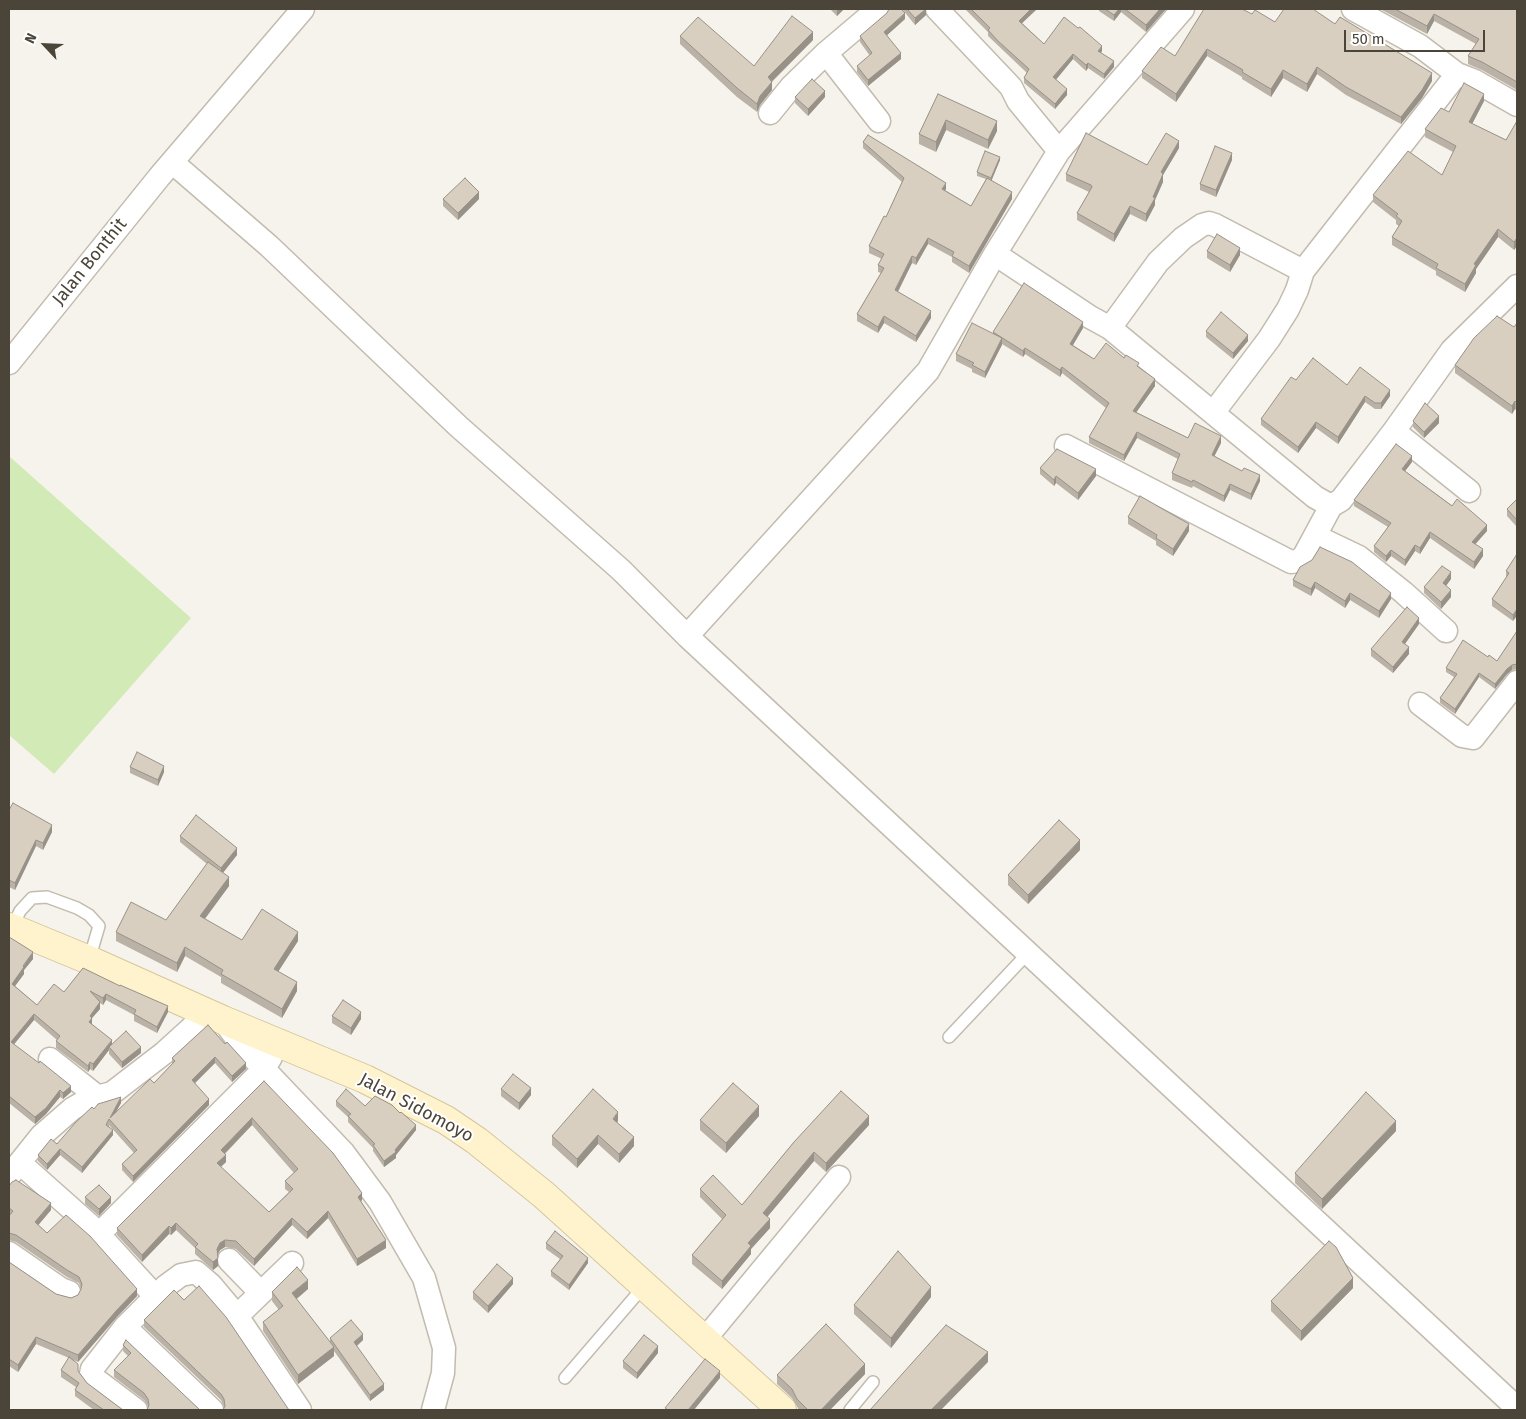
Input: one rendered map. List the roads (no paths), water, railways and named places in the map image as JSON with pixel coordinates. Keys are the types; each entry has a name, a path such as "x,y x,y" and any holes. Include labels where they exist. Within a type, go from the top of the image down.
{"main road":[{"name":"Jalan Sidomoyo","path":"10,928 365,1079 414,1103 477,1141 544,1195 782,1410"}],"street":[{"name":"Jalan Bonthit","path":"12,353 303,9"},
{"path":"770,113 791,88 826,53 878,9"},
{"path":"937,9 1011,87 1018,101 1059,151"},
{"path":"687,636 928,371 995,254 1059,151 1183,9"},
{"path":"1353,9 1420,46 1457,74 1475,81 1517,105"},
{"path":"826,53 879,121"},
{"path":"1213,413 1269,339 1288,309 1303,271 1457,74"},
{"path":"172,162 268,246 458,426 622,570 687,636 1517,1408"},
{"path":"1110,328 1158,262 1183,238 1202,225 1215,224 1303,271"},
{"path":"995,254 1090,317 1110,328 1315,496 1331,506"},
{"path":"1066,446 1291,562 1298,561 1304,556 1331,506 1341,500 1348,491 1452,350 1517,286"},
{"path":"1394,431 1469,491"},
{"path":"1315,536 1359,557 1404,592 1446,631"},
{"path":"1420,704 1462,736 1473,738 1517,682"},
{"path":"155,1296 101,1235 14,1169 42,1136 72,1109 89,1099 112,1093 164,1053 216,1017 343,1152 380,1202 424,1278 444,1348 443,1373 433,1410"},
{"path":"101,1235 264,1069 273,1055 284,1046"},
{"path":"50,1059 98,1097"},
{"path":"704,1339 840,1177"},
{"path":"9,1253 61,1289 69,1292"},
{"path":"229,1260 261,1293"},
{"path":"237,1316 292,1263"},
{"path":"136,1410 91,1374 92,1369 124,1327 155,1296 181,1275 196,1272 212,1285 237,1316 300,1410"},
{"path":"124,1327 212,1410"}],"lane":[{"path":"10,928 20,911 32,898 47,897 77,908 89,915 99,926 89,960"},
{"path":"949,1037 1028,952"},
{"path":"565,1378 645,1285"},
{"path":"850,1410 873,1382"}]}
